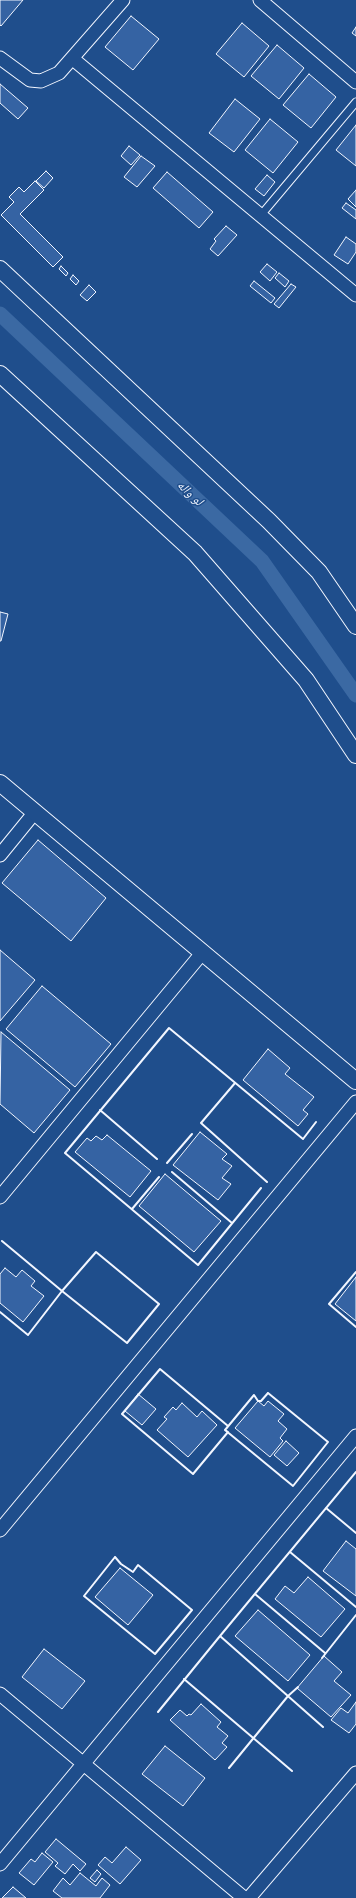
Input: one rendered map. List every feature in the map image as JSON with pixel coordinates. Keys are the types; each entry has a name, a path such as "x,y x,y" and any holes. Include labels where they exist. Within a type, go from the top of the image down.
{"street":[{"path":"0,58 30,80 41,81 59,74 123,0"},
{"path":"260,0 356,82"},
{"path":"73,59 356,295"},
{"path":"0,269 269,521 319,572 356,626"},
{"path":"0,374 195,553 306,680 356,755"},
{"path":"0,783 356,1081"},
{"path":"0,855 35,812"},
{"path":"0,1196 203,952"},
{"path":"0,1530 356,1102"},
{"path":"0,1864 356,1436"},
{"path":"0,1694 244,1898"},
{"path":"249,1898 356,1773"}],"lane":[{"path":"261,215 356,102"}],"building":[{"path":"0,0 23,0 1,26 0,25"},
{"path":"131,16 159,39 133,70 105,47"},
{"path":"242,23 269,46 244,77 216,54"},
{"path":"356,27 356,36 352,33"},
{"path":"277,45 304,68 279,99 251,76"},
{"path":"309,74 336,97 311,128 283,105"},
{"path":"0,84 28,108 18,119 0,103"},
{"path":"235,99 260,119 234,152 209,133"},
{"path":"270,119 298,142 273,173 245,150"},
{"path":"356,125 356,166 336,150"},
{"path":"129,146 140,155 131,165 121,156"},
{"path":"141,156 155,166 137,187 124,177"},
{"path":"46,171 53,178 44,188 36,181"},
{"path":"167,172 213,212 199,228 153,188"},
{"path":"267,175 275,182 264,196 255,189"},
{"path":"35,181 44,190 20,214 63,257 53,267 1,215 14,202 9,197 19,187 24,192"},
{"path":"356,190 356,207 348,199"},
{"path":"346,203 356,210 356,219 342,208"},
{"path":"226,226 237,235 218,256 210,249 216,241 214,239"},
{"path":"346,237 356,244 356,252 348,264 334,255"},
{"path":"267,264 277,272 270,281 260,272"},
{"path":"61,266 68,273 66,276 59,269"},
{"path":"279,273 289,281 285,287 275,278"},
{"path":"73,275 79,281 76,285 70,279"},
{"path":"254,281 275,298 271,303 250,286"},
{"path":"291,284 296,287 279,308 274,304"},
{"path":"89,285 96,292 87,301 80,295"},
{"path":"0,612 8,614 1,641 0,641"},
{"path":"38,840 106,898 71,941 2,883"},
{"path":"0,950 35,980 0,1021"},
{"path":"42,986 111,1044 75,1087 6,1029"},
{"path":"1,1032 70,1090 34,1133 0,1104"},
{"path":"268,1049 290,1068 285,1074 314,1097 303,1110 308,1114 298,1126 243,1080"},
{"path":"200,1132 227,1154 222,1159 232,1166 222,1178 231,1184 218,1200 173,1165"},
{"path":"107,1135 151,1171 130,1197 75,1152 87,1138 91,1141 96,1136 102,1140"},
{"path":"165,1174 221,1221 194,1252 139,1206"},
{"path":"5,1268 16,1277 22,1270 35,1281 31,1286 44,1296 23,1322 0,1303 0,1274"},
{"path":"356,1277 356,1321 335,1304"},
{"path":"138,1394 156,1409 142,1425 125,1411"},
{"path":"258,1401 264,1406 268,1401 284,1414 278,1421 287,1429 280,1438 283,1441 270,1457 235,1428"},
{"path":"182,1403 197,1417 202,1411 217,1425 188,1457 157,1430 167,1419 164,1417 173,1407 176,1410"},
{"path":"286,1441 299,1453 287,1466 274,1455"},
{"path":"346,1541 356,1549 356,1596 323,1571"},
{"path":"120,1568 153,1595 128,1625 95,1597"},
{"path":"308,1577 345,1609 321,1637 275,1599 285,1586 294,1593"},
{"path":"258,1610 310,1655 288,1681 235,1636"},
{"path":"44,1649 85,1681 62,1709 22,1677"},
{"path":"324,1656 342,1672 334,1681 351,1695 331,1717 297,1688"},
{"path":"356,1702 356,1724 349,1733 331,1720 341,1708 348,1713"},
{"path":"201,1704 221,1722 217,1727 228,1736 222,1743 227,1747 215,1760 170,1720 180,1710 187,1716 189,1714 191,1715"},
{"path":"165,1746 205,1778 183,1806 142,1774"},
{"path":"56,1839 86,1864 80,1871 73,1864 65,1874 55,1866 58,1863 45,1852"},
{"path":"126,1847 141,1860 120,1884 98,1865 105,1857 112,1863"},
{"path":"42,1853 53,1862 34,1885 19,1873 31,1859 35,1862"},
{"path":"97,1870 101,1874 95,1882 90,1878"},
{"path":"80,1873 96,1886 102,1878 110,1885 100,1898 62,1898 53,1891 63,1878 70,1885"},
{"path":"13,1887 26,1898 2,1898"}],"waterway":[{"name":"لو واله","path":"0,314 262,561 356,695"}],"wall":[{"path":"261,1188 198,1265 65,1153 169,1028 303,1139 316,1122"},
{"path":"235,1083 201,1123 267,1182"},
{"path":"100,1110 157,1159"},
{"path":"167,1163 192,1134"},
{"path":"172,1172 232,1223"},
{"path":"132,1209 159,1177"},
{"path":"0,1312 28,1335 62,1291 96,1252 159,1304 127,1343 62,1291 2,1241"},
{"path":"356,1272 329,1304 356,1327"},
{"path":"160,1369 228,1426 225,1430 228,1432 193,1474 122,1414 160,1369"},
{"path":"268,1393 328,1442 293,1486 225,1430 254,1395 258,1401 261,1401 268,1393"},
{"path":"323,1727 220,1636 356,1472"},
{"path":"326,1508 356,1533"},
{"path":"290,1552 356,1607"},
{"path":"115,1557 121,1564 133,1572 138,1565 192,1610 155,1654 84,1596 115,1557"},
{"path":"255,1594 325,1653"},
{"path":"322,1658 356,1615"},
{"path":"158,1712 220,1636"},
{"path":"184,1679 292,1771"},
{"path":"229,1768 288,1696 298,1687"}]}
